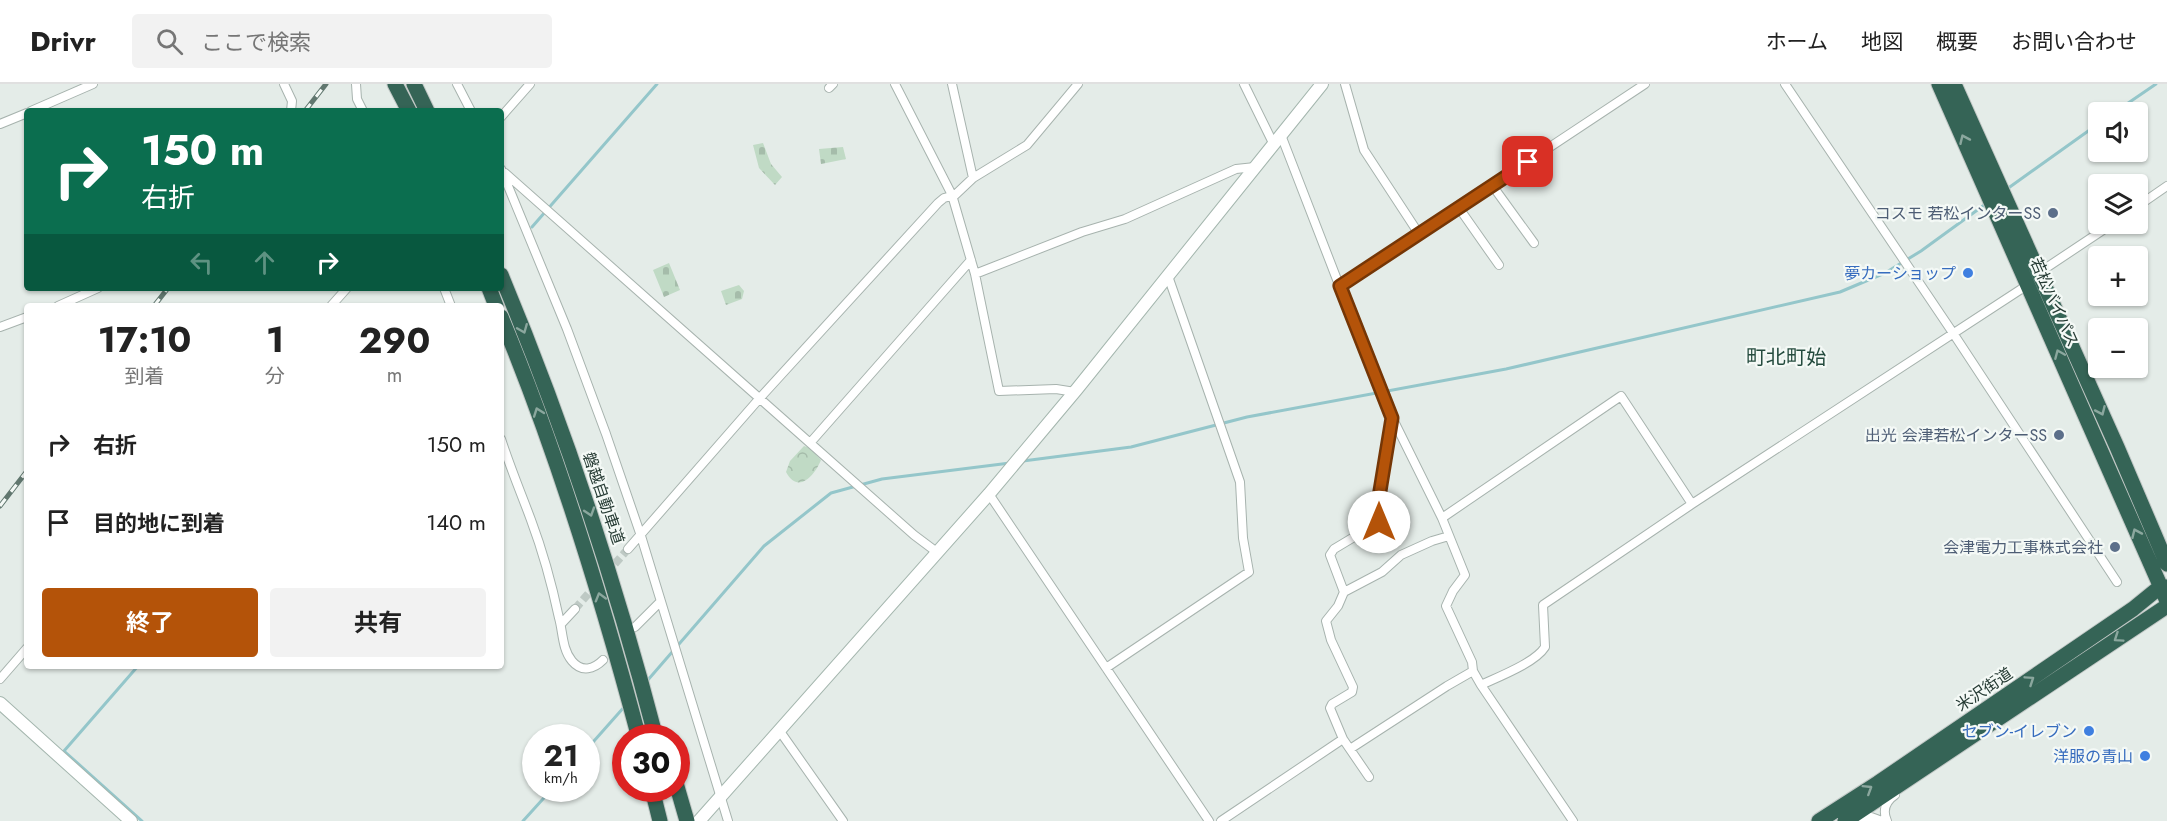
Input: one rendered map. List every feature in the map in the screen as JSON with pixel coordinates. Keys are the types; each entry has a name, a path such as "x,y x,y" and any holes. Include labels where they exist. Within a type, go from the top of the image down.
{"highway":[{"path":"395,84 407,108"},
{"path":"414,84 426,108"},
{"name":"若松バイパス","path":"1939,84 1994,190"},
{"name":"若松バイパス","path":"1954,84 1994,190 2167,564"},
{"name":"若松バイパス","path":"2034,279 2165,592"},
{"name":"磐越自動車道","path":"504,283 550,398 633,633 639,672 652,724"},
{"name":"磐越自動車道","path":"504,325 566,489 610,657 634,724"},
{"name":"米沢街道","path":"1819,821 2133,609 2165,592"},
{"name":"米沢街道","path":"1845,821 2167,606"},
{"path":"610,657 628,724"},
{"path":"639,672 658,724"},
{"path":"645,802 650,821"},
{"path":"655,802 660,821"},
{"path":"677,802 687,819"},
{"path":"682,802 687,819"}],"street":[{"path":"38,108 93,84"},
{"path":"284,84 292,101 291,108"},
{"path":"356,84 357,99 362,108"},
{"path":"457,84 469,108"},
{"path":"504,114 530,84"},
{"path":"895,84 951,195 975,274 999,391 1056,389 1075,392"},
{"path":"952,84 973,178"},
{"path":"628,549 759,399 938,203 955,195 973,178 1027,145 1078,84"},
{"path":"1244,84 1277,140 1340,286 1384,401 1442,518 1465,575 1453,591 1446,606 1472,662 1473,671 1573,821"},
{"path":"687,819 722,796 1005,476 1322,84"},
{"path":"1345,84 1364,150 1419,234"},
{"path":"1340,286 1645,84"},
{"path":"1785,84 2117,582"},
{"path":"0,124 24,114"},
{"path":"975,274 1082,232 1125,219 1236,169 1255,167"},
{"path":"504,172 759,399 938,553"},
{"path":"504,175 567,329 606,434 641,536 728,821"},
{"path":"1492,185 1534,243"},
{"path":"2148,199 2167,186"},
{"path":"1459,208 1499,265"},
{"path":"1481,685 1534,658 1542,651 1545,647 1543,605 2034,279 2098,234"},
{"path":"810,443 971,260"},
{"path":"1106,668 1249,572 1243,537 1240,482 1168,276"},
{"path":"65,303 91,291"},
{"path":"334,303 344,291"},
{"path":"0,327 24,318"},
{"path":"1442,518 1621,396 1692,504"},
{"path":"1344,592 1330,555 1334,549 1379,522 1378,503 1392,418"},
{"path":"504,447 531,520 567,652 573,663 587,669 595,668 610,657"},
{"path":"989,494 1209,821"},
{"path":"1369,777 1343,739 1330,708 1332,704 1352,692 1353,687 1330,640 1326,621 1338,606 1344,592 1382,572 1401,555 1414,548 1449,536"},
{"path":"633,633 660,602"},
{"path":"561,624 575,609"},
{"path":"0,679 24,651"},
{"path":"1350,749 1473,671"},
{"path":"0,704 131,821"},
{"path":"779,730 843,821"},
{"path":"1221,821 1343,739"},
{"path":"1887,821 1884,811 1890,798 1920,777 1936,760"},
{"path":"1845,821 1862,816 1882,821"}],"green space":[{"path":"763,143 771,164 782,177 775,185 759,168 753,145"},
{"path":"843,147 846,159 821,164 819,149"},
{"path":"669,263 680,290 664,297 653,270"},
{"path":"739,285 744,291 742,299 726,305 721,291"},
{"path":"804,446 810,448 821,460 806,480 796,482 786,472 790,461"}],"waterway":[{"path":"532,227 657,84"},
{"path":"2130,102 2156,84"},
{"path":"2007,189 2088,131"},
{"path":"1023,461 1131,447 1247,417 1506,369 1840,292 1885,273 1921,251 1987,203"},
{"path":"647,681 764,546 831,493 882,479 1010,463"},
{"path":"135,669 64,751 142,821"},
{"path":"600,734 625,706"},
{"path":"523,821 540,802"}],"tunnel":[{"path":"607,573 628,549"},
{"path":"575,609 596,585"}],"railway":[{"path":"307,108 326,84"},
{"path":"156,303 166,291"},
{"path":"0,506 24,475"}],"place":[{"name":"コスモ 若松インターSS","path":"2053,213"},
{"name":"夢カーショップ","path":"1968,273"},
{"name":"出光 会津若松インターSS","path":"2059,435"},
{"name":"会津電力工事株式会社","path":"2115,547"},
{"name":"セブン-イレブン","path":"2089,731"},
{"name":"洋服の青山","path":"2145,756"}],"district":[{"name":"町北町始","path":"1786,357"}],"route":[{"path":"1379,522 1378,503 1392,418 1340,286 1528,162"}]}
